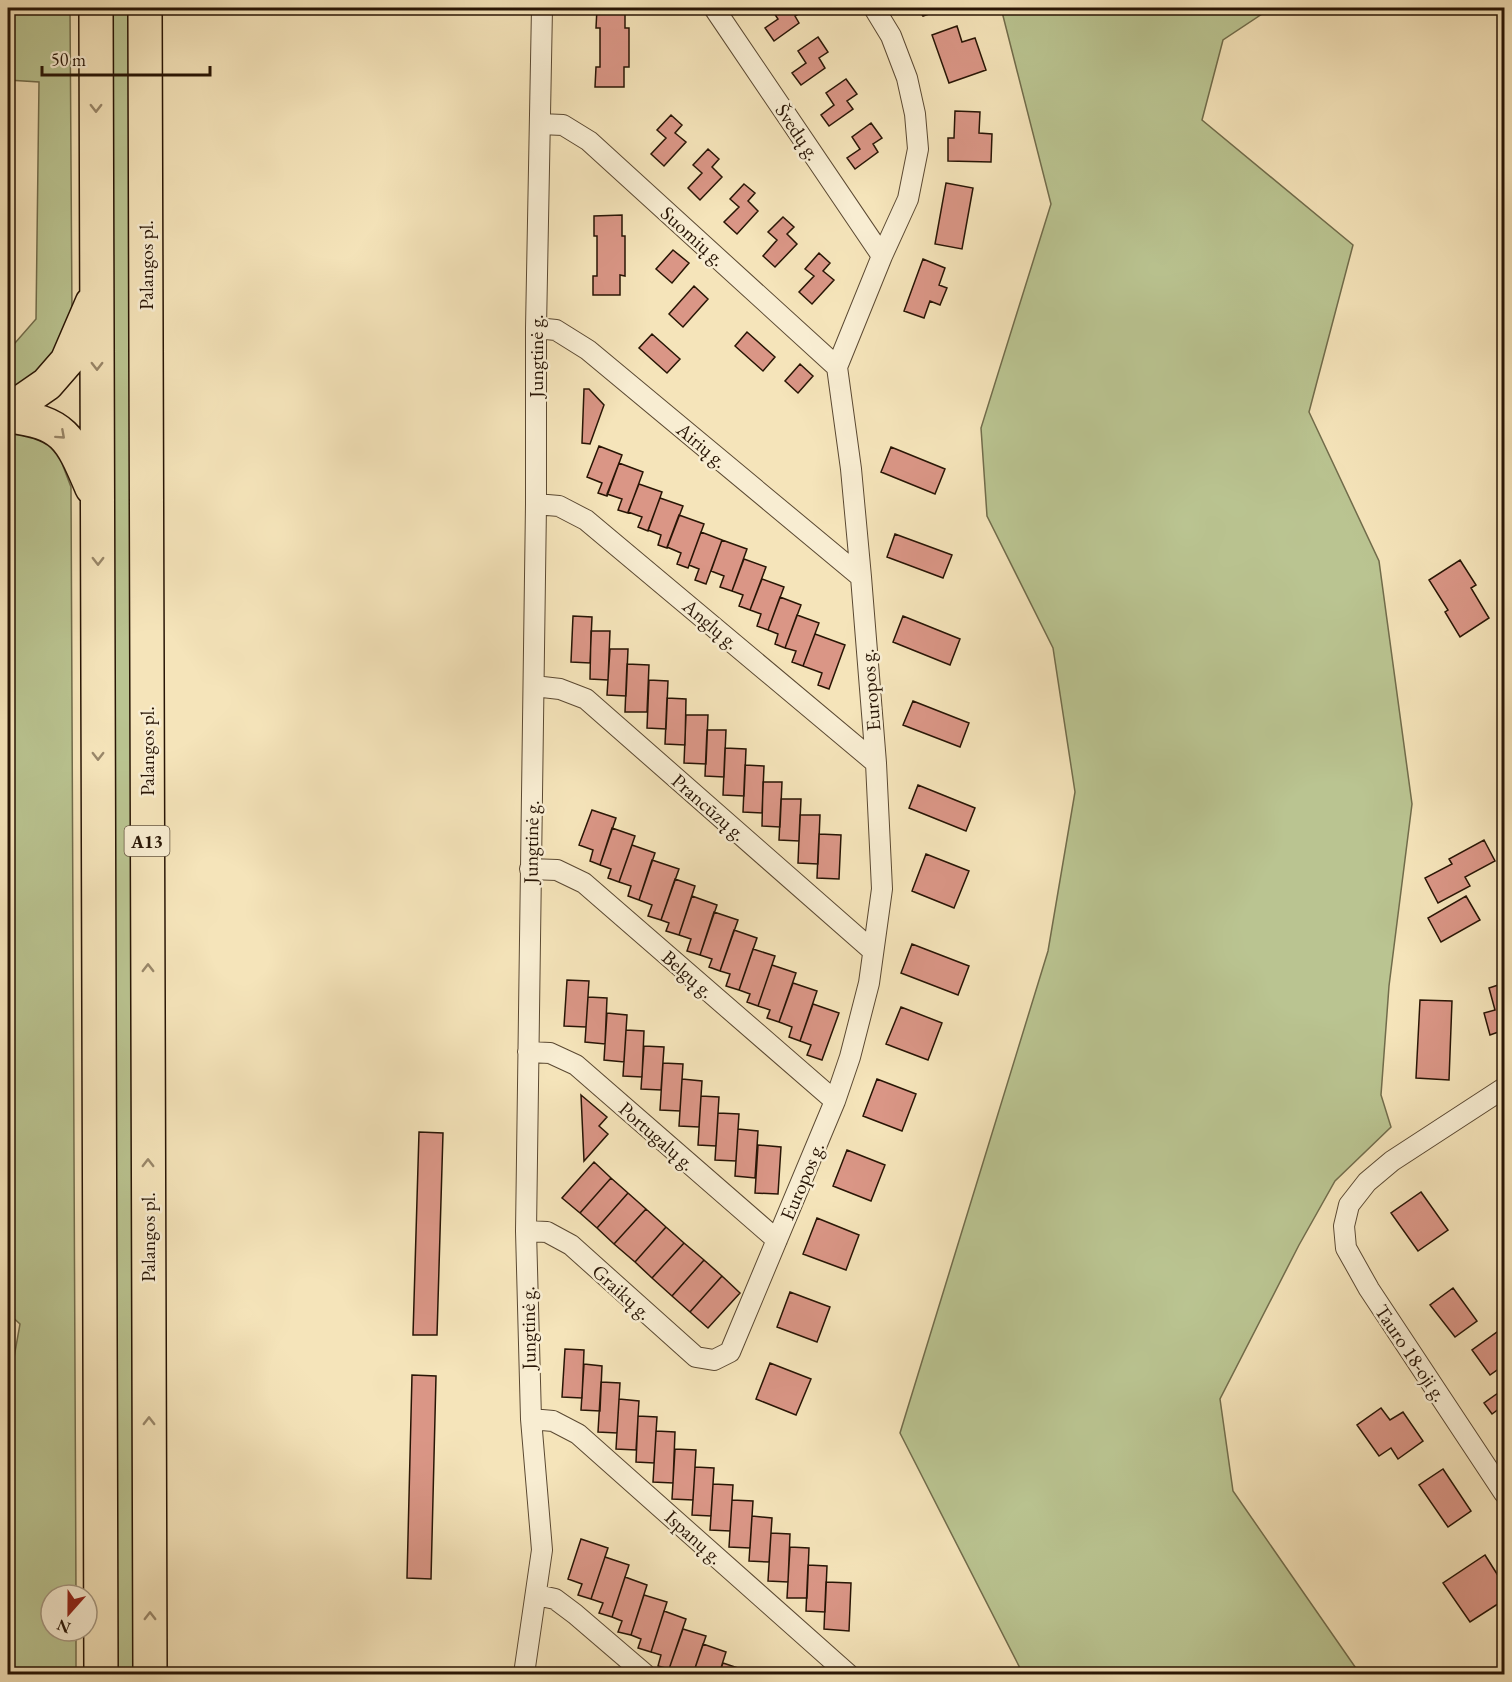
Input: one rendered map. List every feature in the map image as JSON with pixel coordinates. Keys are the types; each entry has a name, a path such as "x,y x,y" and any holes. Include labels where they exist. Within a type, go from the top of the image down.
{"highway":[{"name":"A13","path":"96,8 101,1674"},
{"name":"Palangos pl.","path":"145,8 150,1674"},
{"path":"8,411 47,384 67,361 97,293"},
{"path":"8,416 33,419 59,431 76,450 97,500"}],"street":[{"name":"Jungtinė g.","path":"524,1674 542,1550 531,1419 526,1231 534,686 536,328 542,8"},
{"name":"Švedų g.","path":"714,8 882,256"},
{"name":"Europos g.","path":"714,1360 730,1352 835,1101 850,1057 868,983 882,889 876,763 861,577 837,367 908,199 918,149 915,114 908,78 891,36 874,8"},
{"name":"Suomių g.","path":"540,124 563,125 589,141 837,367"},
{"name":"Airių g.","path":"536,328 556,330 588,350 861,577"},
{"name":"Anglų g.","path":"536,504 559,506 586,520 876,763"},
{"name":"Prancūzų g.","path":"534,686 560,689 586,699 873,951"},
{"name":"Belgų g.","path":"530,869 557,870 584,883 835,1101"},
{"name":"Portugalų g.","path":"528,1053 550,1053 576,1065 777,1240"},
{"name":"Tauro 18-oji g.","path":"1504,1088 1392,1161 1368,1182 1350,1205 1344,1226 1346,1248 1369,1289 1504,1493"},
{"name":"Graikų g.","path":"526,1231 547,1232 571,1245 689,1352 696,1357 714,1360"},
{"name":"Ispanų g.","path":"531,1419 553,1420 578,1434 848,1674"},
{"path":"537,1595 555,1599 645,1674"}],"green space":[{"path":"8,8 70,8 72,316 49,365 8,396 8,351 36,319 39,82 8,80"},
{"path":"112,8 129,8 133,1674 116,1674"},
{"path":"1001,8 1271,8 1223,40 1202,120 1353,245 1309,412 1379,561 1412,804 1389,986 1381,1095 1391,1127 1335,1181 1299,1245 1220,1399 1233,1491 1360,1674 1023,1674 900,1433 1048,951 1075,792 1053,648 987,516 981,428 1051,204"},
{"path":"8,429 37,431 58,453 71,487 76,1583 39,1583 39,1643 76,1643 76,1674 8,1674 8,1391 20,1324 8,1313"}],"building":[{"path":"597,8 625,8 625,28 629,28 629,67 624,67 624,87 595,87 596,67 600,67 600,28 596,28"},
{"path":"775,8 806,9 795,16 799,23 774,41 765,28 778,19 772,10"},
{"path":"917,8 946,8 923,16"},
{"path":"957,26 962,42 975,38 986,70 949,83 932,35"},
{"path":"818,37 828,52 819,58 825,68 801,85 792,73 806,63 798,51"},
{"path":"846,79 857,94 847,101 853,109 829,126 821,115 834,105 826,93"},
{"path":"955,111 980,112 979,133 992,134 991,162 948,161 948,138 954,138"},
{"path":"671,115 682,125 675,133 686,142 664,166 651,154 666,138 657,130"},
{"path":"871,123 882,138 873,144 878,152 855,169 847,158 860,149 852,137"},
{"path":"708,149 719,159 712,167 722,177 700,200 688,188 702,173 693,165"},
{"path":"946,183 973,188 962,249 935,244"},
{"path":"744,184 755,193 748,201 758,211 737,234 724,222 739,207 730,199"},
{"path":"622,215 622,236 625,236 625,276 620,275 620,295 593,295 593,276 597,276 597,236 594,236 594,216"},
{"path":"783,217 794,227 787,234 797,244 775,267 763,256 777,240 768,232"},
{"path":"673,250 689,263 672,283 656,269"},
{"path":"819,253 830,263 823,271 834,280 812,304 799,292 814,276 805,269"},
{"path":"923,259 945,268 939,285 947,288 940,305 930,301 924,318 904,311"},
{"path":"694,286 708,299 683,327 669,314"},
{"path":"747,332 775,357 763,371 735,346"},
{"path":"652,334 680,359 667,373 639,348"},
{"path":"800,364 813,376 798,393 785,381"},
{"path":"584,389 589,389 604,405 590,444 582,443"},
{"path":"599,446 622,455 607,496 598,493 602,483 587,477"},
{"path":"891,447 945,469 935,494 881,472"},
{"path":"619,463 643,472 628,513 618,510 622,499 607,494"},
{"path":"639,484 662,492 648,531 638,527 642,517 628,512"},
{"path":"660,498 683,506 667,548 658,545 661,535 648,530"},
{"path":"679,515 704,524 688,568 677,564 681,553 667,547"},
{"path":"701,532 722,540 706,584 695,580 699,569 689,565"},
{"path":"895,534 952,555 943,578 887,557"},
{"path":"722,540 747,549 732,591 720,587 724,576 711,571"},
{"path":"744,559 766,567 750,610 739,606 743,595 732,591"},
{"path":"1460,560 1476,585 1471,588 1489,618 1460,637 1445,612 1448,610 1429,580"},
{"path":"762,579 784,587 768,630 757,626 761,614 750,610"},
{"path":"780,597 801,605 785,648 775,644 778,634 768,630"},
{"path":"797,615 819,623 803,666 792,662 796,651 785,648"},
{"path":"573,616 592,617 590,663 571,662"},
{"path":"903,616 960,639 950,665 893,642"},
{"path":"591,631 610,631 608,680 590,679"},
{"path":"815,634 845,645 829,689 818,685 822,673 803,666"},
{"path":"610,649 628,649 626,696 607,695"},
{"path":"627,664 649,665 647,712 625,712"},
{"path":"649,680 668,681 666,729 647,728"},
{"path":"667,698 686,699 685,745 665,744"},
{"path":"913,701 969,723 960,747 903,725"},
{"path":"686,715 708,715 706,764 684,763"},
{"path":"707,730 726,730 724,777 705,776"},
{"path":"725,748 746,749 744,796 723,795"},
{"path":"745,765 764,766 762,813 743,812"},
{"path":"763,782 782,782 780,827 762,826"},
{"path":"918,785 975,808 966,831 909,808"},
{"path":"781,799 801,799 799,841 779,840"},
{"path":"592,810 616,818 600,865 590,861 593,850 579,845"},
{"path":"800,815 820,815 818,864 798,863"},
{"path":"612,828 635,836 619,882 608,878 611,869 600,865"},
{"path":"819,834 841,835 839,879 817,878"},
{"path":"1484,840 1495,861 1465,877 1470,886 1438,903 1425,878 1452,864 1449,859"},
{"path":"632,845 655,853 639,900 628,896 631,886 619,882"},
{"path":"926,854 969,871 954,908 912,891"},
{"path":"652,860 679,869 661,920 648,916 652,905 639,900"},
{"path":"675,879 695,886 679,935 666,931 669,923 661,920"},
{"path":"692,896 717,905 700,955 687,951 691,939 679,935"},
{"path":"1466,896 1480,920 1441,942 1428,918"},
{"path":"714,912 738,920 720,971 709,967 712,959 700,955"},
{"path":"734,930 757,938 739,990 726,986 730,974 720,971"},
{"path":"912,944 969,966 958,995 901,973"},
{"path":"753,949 775,956 758,1006 747,1002 750,994 739,990"},
{"path":"772,965 796,973 779,1022 767,1018 770,1010 758,1006"},
{"path":"567,980 589,981 586,1027 564,1026"},
{"path":"793,983 817,991 800,1041 789,1037 792,1027 779,1022"},
{"path":"1504,983 1504,1030 1490,1035 1484,1013 1495,1010 1489,988"},
{"path":"588,997 607,998 605,1044 585,1042"},
{"path":"1420,1000 1452,1001 1449,1080 1416,1078"},
{"path":"813,1004 839,1013 822,1060 807,1055 811,1045 800,1041"},
{"path":"901,1007 942,1023 928,1060 886,1044"},
{"path":"607,1013 627,1015 624,1062 604,1060"},
{"path":"626,1030 644,1031 642,1077 623,1076"},
{"path":"644,1046 664,1047 661,1090 641,1089"},
{"path":"663,1063 683,1064 680,1111 660,1110"},
{"path":"682,1079 702,1081 699,1127 679,1126"},
{"path":"877,1079 916,1094 902,1131 863,1116"},
{"path":"581,1095 607,1117 599,1126 608,1134 584,1161"},
{"path":"701,1096 719,1097 716,1146 698,1145"},
{"path":"718,1113 739,1114 736,1161 715,1160"},
{"path":"738,1129 758,1131 755,1178 735,1176"},
{"path":"419,1132 443,1133 437,1335 413,1335"},
{"path":"758,1145 781,1147 778,1194 755,1193"},
{"path":"847,1150 885,1165 871,1201 833,1186"},
{"path":"594,1162 611,1178 580,1213 562,1198"},
{"path":"611,1178 628,1193 597,1228 580,1213"},
{"path":"1421,1192 1448,1230 1418,1251 1391,1213"},
{"path":"628,1193 646,1209 614,1244 597,1228"},
{"path":"646,1209 666,1227 635,1262 614,1244"},
{"path":"817,1218 859,1235 846,1270 803,1254"},
{"path":"666,1227 684,1243 652,1278 635,1262"},
{"path":"684,1243 704,1260 672,1296 652,1278"},
{"path":"704,1260 722,1276 690,1312 672,1296"},
{"path":"722,1276 740,1293 708,1328 690,1312"},
{"path":"1453,1288 1477,1321 1455,1337 1430,1305"},
{"path":"790,1292 830,1307 817,1342 777,1327"},
{"path":"1504,1327 1504,1365 1490,1375 1472,1350"},
{"path":"565,1349 584,1350 582,1398 562,1397"},
{"path":"770,1363 811,1379 796,1415 756,1399"},
{"path":"584,1364 602,1366 600,1411 581,1410"},
{"path":"412,1375 436,1376 431,1579 407,1578"},
{"path":"601,1382 620,1383 617,1433 598,1432"},
{"path":"1498,1393 1504,1405 1492,1414 1484,1403"},
{"path":"619,1399 639,1401 636,1450 616,1449"},
{"path":"1381,1408 1390,1420 1403,1412 1423,1441 1398,1459 1391,1448 1379,1456 1357,1425"},
{"path":"638,1416 657,1417 654,1463 636,1462"},
{"path":"656,1431 675,1432 673,1483 653,1482"},
{"path":"675,1449 696,1450 693,1500 672,1499"},
{"path":"695,1467 714,1468 711,1516 692,1515"},
{"path":"1443,1469 1471,1511 1448,1527 1419,1485"},
{"path":"713,1484 733,1485 730,1531 710,1530"},
{"path":"732,1500 753,1501 750,1548 729,1547"},
{"path":"752,1516 772,1518 769,1562 749,1561"},
{"path":"771,1533 790,1534 788,1582 768,1581"},
{"path":"581,1539 608,1548 591,1599 578,1595 582,1584 568,1579"},
{"path":"790,1547 809,1548 807,1598 787,1598"},
{"path":"1485,1555 1504,1585 1504,1600 1470,1622 1443,1583"},
{"path":"605,1557 629,1565 612,1617 599,1613 603,1603 591,1599"},
{"path":"808,1565 827,1566 825,1612 806,1611"},
{"path":"625,1577 647,1585 631,1635 618,1632 622,1621 612,1617"},
{"path":"826,1582 851,1583 849,1631 824,1629"},
{"path":"644,1595 667,1602 651,1652 638,1648 641,1639 631,1635"},
{"path":"664,1611 686,1619 669,1669 658,1666 661,1655 651,1652"},
{"path":"683,1629 706,1636 693,1674 679,1674 669,1669"},
{"path":"703,1644 726,1652 719,1674 693,1674"},
{"path":"723,1663 747,1671 746,1674 719,1674"}]}
